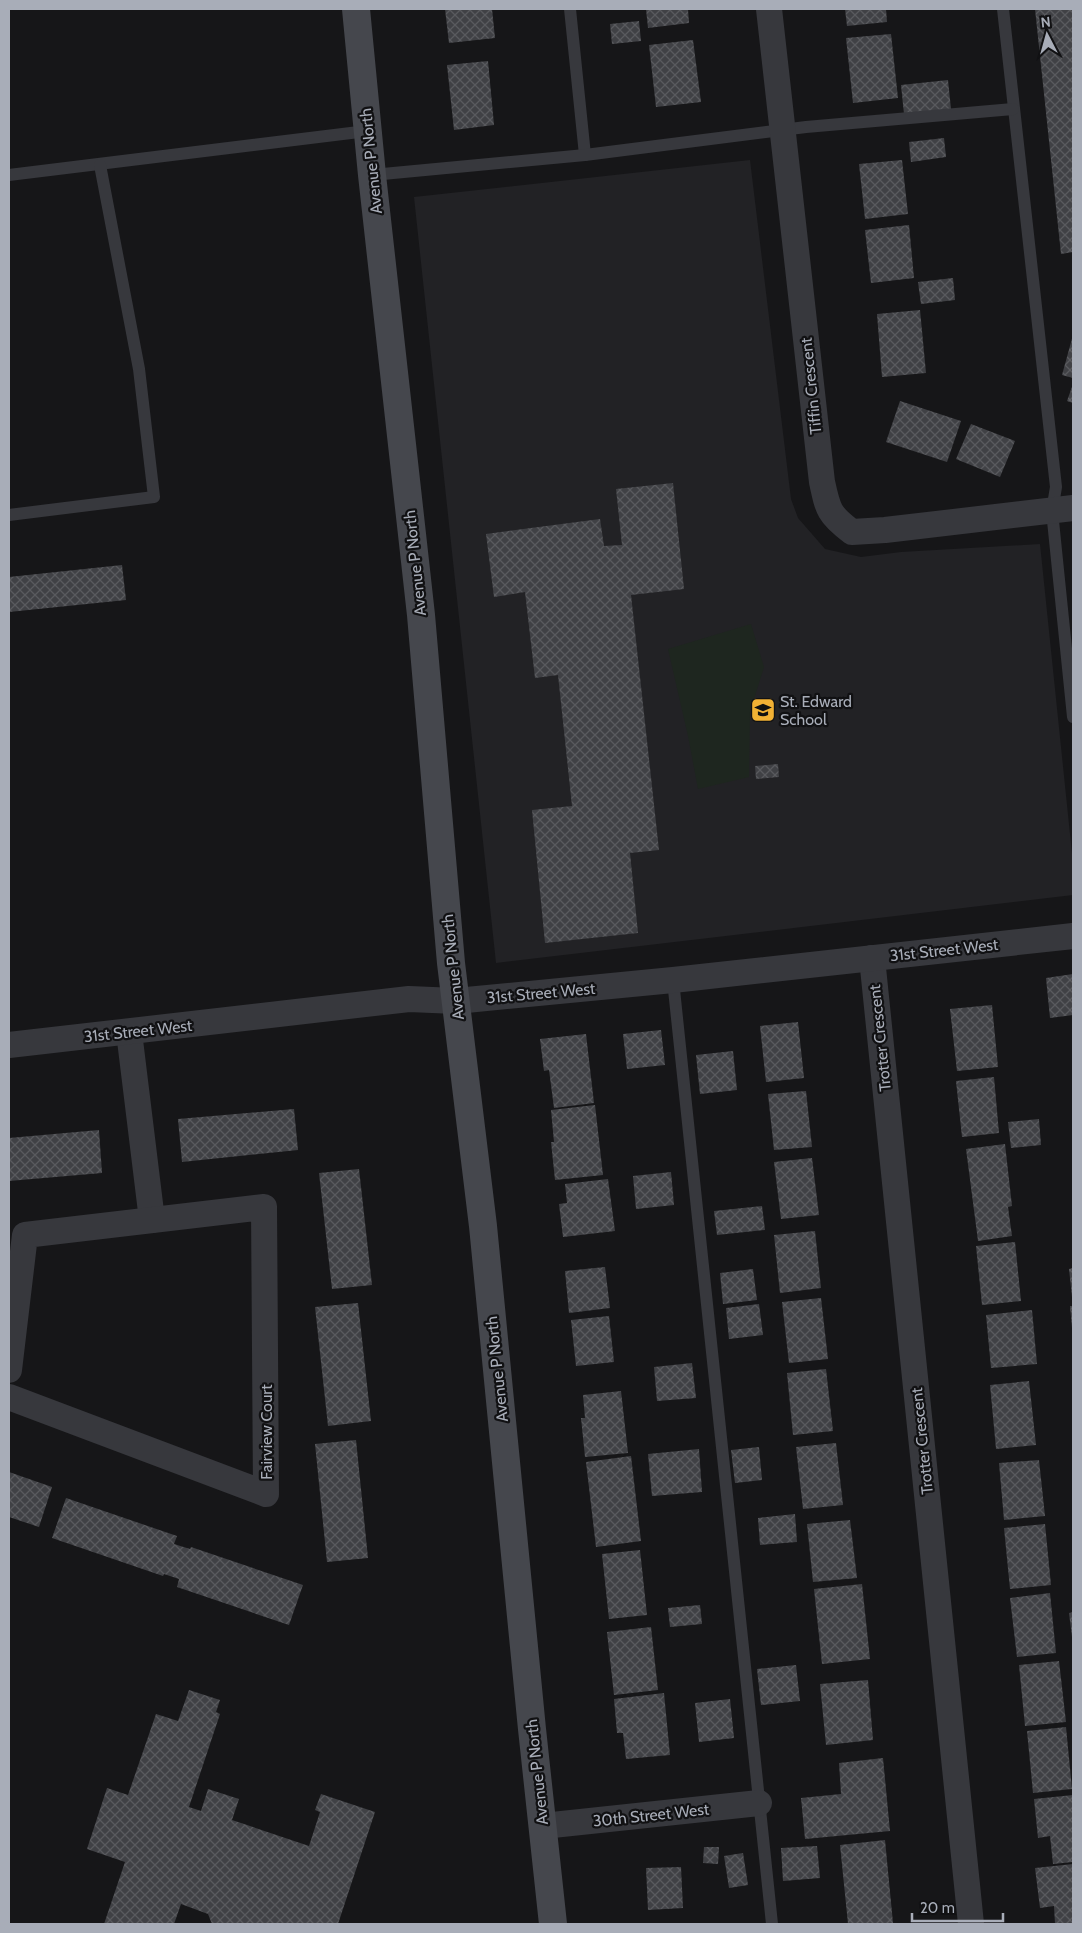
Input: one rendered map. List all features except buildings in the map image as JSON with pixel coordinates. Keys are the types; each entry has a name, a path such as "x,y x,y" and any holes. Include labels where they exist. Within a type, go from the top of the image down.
{"main road":[{"name":"Avenue P North","path":"356,9 367,131 421,615 456,1001 483,1226 553,1924"}],"street":[{"name":"Tiffin Crescent","path":"769,9 822,482 827,507 836,519 852,532 1063,510"},
{"name":"31st Street West","path":"9,1045 409,999 456,1001 673,980 1073,936"},
{"name":"Trotter Crescent","path":"872,958 971,1924"},
{"path":"129,1032 152,1220"},
{"name":"Fairview Court","path":"9,1370 25,1234 264,1207 266,1494 9,1397"},
{"name":"30th Street West","path":"543,1826 758,1804"}],"lane":[{"path":"570,9 585,155"},
{"path":"1003,9 1056,487 1063,510 1073,717"},
{"path":"372,175 585,155 806,127 1013,109"},
{"path":"9,175 367,131"},
{"path":"9,515 154,497 139,369 100,165"},
{"path":"673,980 772,1924"}],"shaded area":[{"name":"St. Edward School","path":"750,160 791,499 798,518 825,549 861,557 901,552 1040,544 1073,863 1073,895 496,963 414,197"},
{"path":"751,624 764,667 750,712 749,777 698,789 668,649"}],"place":[{"name":"St. Edward School","path":"763,710"}]}
